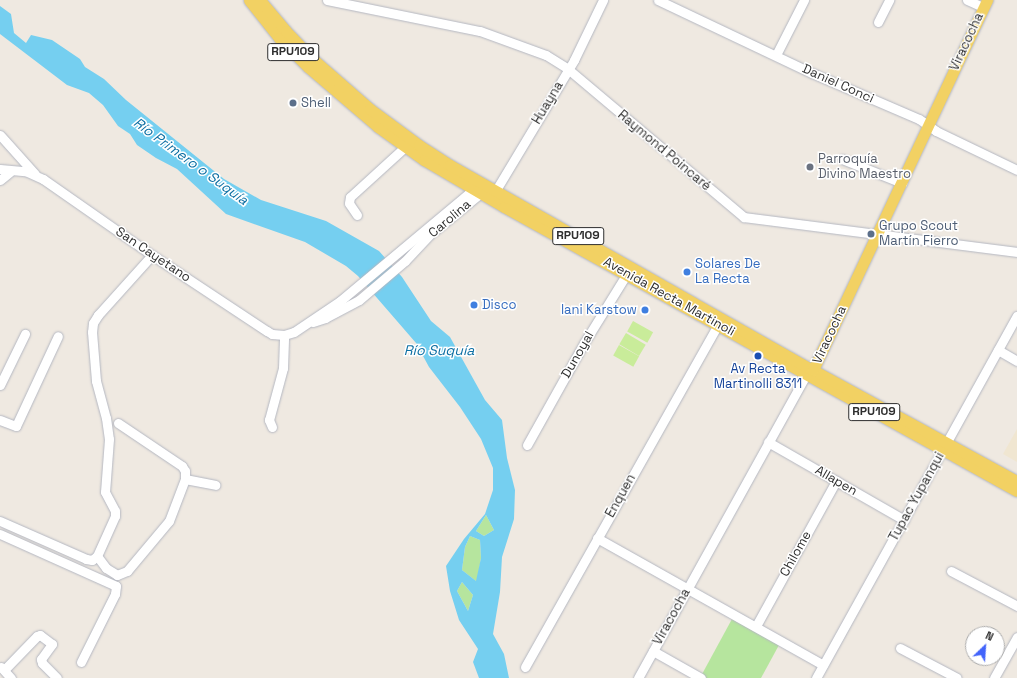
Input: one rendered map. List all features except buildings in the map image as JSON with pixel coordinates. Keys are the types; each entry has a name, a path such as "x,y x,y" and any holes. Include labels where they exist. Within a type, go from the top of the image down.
{"main road":[{"name":"Avenida Recta Martinoli","path":"249,0 279,38 308,67 378,127 405,147 945,447 1017,491"},
{"name":"Avenida Recta Martinoli","path":"260,0 305,52 370,109 419,145 472,177 484,190 535,212 718,325 810,372"},
{"name":"Viracocha","path":"810,372 878,234 985,4"},
{"name":"Avenida Recta Martinoli","path":"945,447 1017,482"}],"street":[{"name":"Raymond Poincaré","path":"327,0 480,31 539,52 568,69 744,217 1017,252"},
{"name":"Huayna","path":"484,190 568,69 602,0"},
{"name":"Daniel Conci","path":"658,0 776,56 919,119 928,126 1017,170"},
{"path":"776,56 804,0"},
{"path":"878,22 889,0"},
{"path":"967,0 985,4"},
{"path":"0,135 35,174"},
{"path":"357,215 349,203 350,197 405,147"},
{"path":"842,159 902,183"},
{"name":"San Cayetano","path":"0,170 10,172 25,171 35,174 152,255 267,331 272,334 284,335"},
{"path":"0,180 10,172"},
{"name":"Carolina","path":"342,304 352,291 399,253 484,190"},
{"name":"Carolina","path":"342,304 359,300 405,261 428,236 484,190"},
{"path":"0,521 86,560 92,560 96,556 115,516 115,510 105,492 109,439 106,418 96,380 92,332 93,323 98,315 152,255"},
{"name":"Dunoyal","path":"527,445 584,343 628,270"},
{"path":"272,427 269,420 283,368 284,335 294,332 342,304"},
{"name":"Tupac Yupanqui","path":"816,678 1017,316"},
{"name":"Enquen","path":"525,667 718,325"},
{"path":"0,385 25,334"},
{"path":"0,420 16,426 58,336"},
{"path":"998,350 1017,361"},
{"name":"Viracocha","path":"638,678 768,442 810,372"},
{"path":"96,556 101,564 114,574 121,575 127,571 169,521 185,479 185,471 182,466 118,423"},
{"name":"Allapen","path":"768,442 904,520"},
{"path":"185,479 215,485"},
{"name":"Chilome","path":"756,626 836,482"},
{"path":"0,534 116,586 115,594 81,662"},
{"path":"597,538 823,664"},
{"path":"951,571 1017,606"},
{"path":"11,678 2,668 37,636 40,635 52,644 41,658 42,663 57,678"},
{"path":"994,678 1017,637"},
{"path":"900,648 957,678"},
{"path":"653,651 701,678"}],"shaded area":[{"path":"1017,429 1017,462 1003,454"}],"green space":[{"path":"633,321 653,332 647,343 627,331"},
{"path":"626,333 646,345 639,356 619,344"},
{"path":"619,345 639,356 633,367 613,355"},
{"path":"486,515 494,530 484,536 476,531"},
{"path":"470,536 480,540 481,558 477,582 462,570 465,547"},
{"path":"462,582 473,595 468,611 457,591"},
{"path":"732,619 779,645 761,678 705,678 701,676"}],"water":[{"name":"Río Suquía","path":"0,6 11,14 14,33 26,43 31,35 52,40 80,59 85,67 104,79 126,100 224,179 261,200 326,221 379,251 402,277 431,321 450,337 485,400 502,420 507,458 515,490 514,519 502,557 500,592 493,634 504,654 509,678 479,678 473,662 478,649 459,620 450,591 446,566 464,539 485,514 493,490 493,468 481,439 460,407 429,367 416,343 358,276 346,266 305,242 226,214 177,169 156,158 137,145 130,134 118,126 103,105 89,93 67,85 0,34","holes":["486,515 494,530 484,536 476,531","470,536 480,540 481,558 476,581 462,570 465,547","462,582 473,595 468,611 457,591"]}],"place":[{"name":"Shell","path":"293,103"},
{"name":"Parroquía Divino Maestro","path":"810,167"},
{"name":"Grupo Scout Martín Fierro","path":"871,234"},
{"name":"Solares De La Recta","path":"687,272"},
{"name":"Disco","path":"474,305"},
{"name":"Iani Karstow","path":"645,310"},
{"name":"Av Recta Martinolli 8311","path":"758,356"}],"water label":[{"name":"Río Primero o Suquía","path":"191,161"}]}
